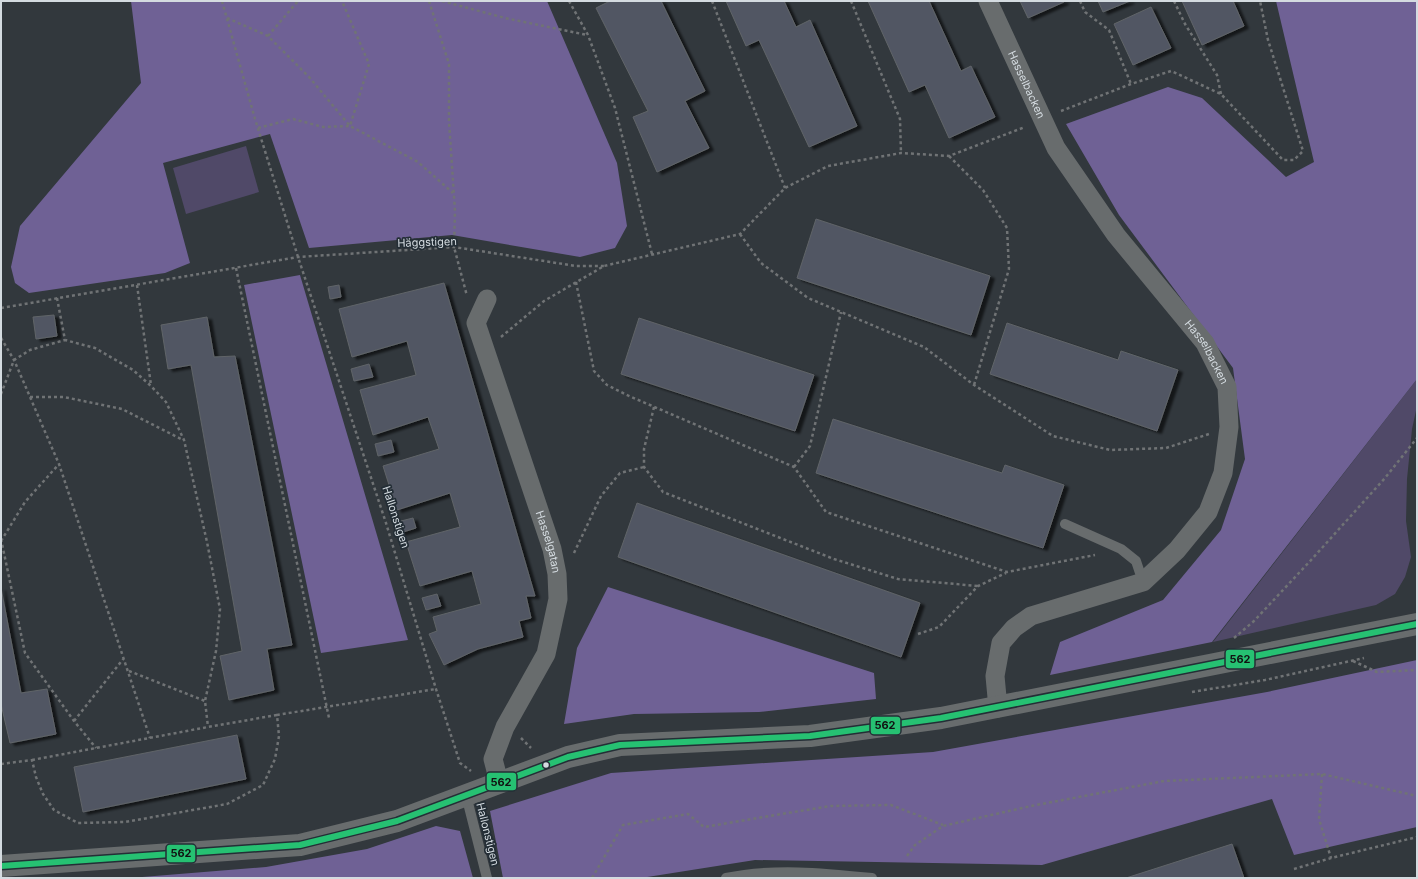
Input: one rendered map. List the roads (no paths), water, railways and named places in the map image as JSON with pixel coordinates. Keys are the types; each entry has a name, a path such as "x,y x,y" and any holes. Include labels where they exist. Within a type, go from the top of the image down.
{"street":[{"name":"Hasselbacken","path":"988,1 1056,148 1116,235 1205,343 1227,387 1228,427 1223,473 1208,512 1177,550 1143,582 1031,616 1014,628 1001,643 995,676 998,708"},
{"name":"Hasselgatan","path":"487,299 476,323 552,549 557,574 558,599 546,654 505,727 493,758 499,782"},
{"path":"1,866 300,845 397,821 568,757 620,745 810,736 941,718 998,708 1417,624"}],"lane":[{"path":"1065,524 1121,549 1136,561 1143,582"},
{"name":"Hallonstigen","path":"466,795 487,878"},
{"path":"726,878 745,874 814,872 872,878"}]}
